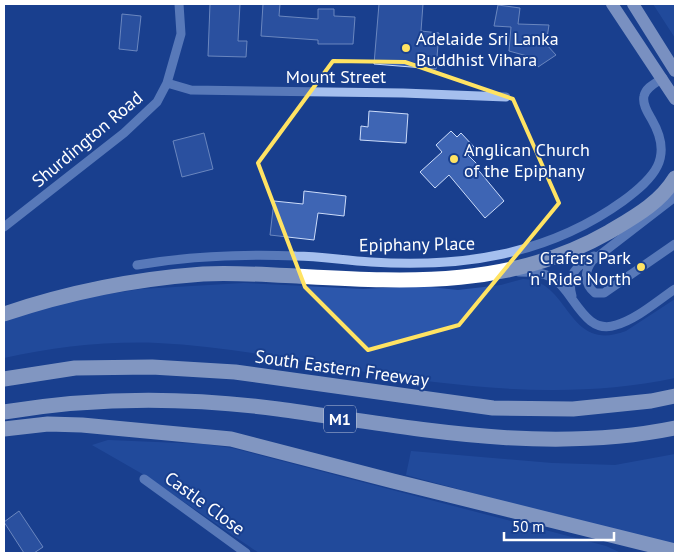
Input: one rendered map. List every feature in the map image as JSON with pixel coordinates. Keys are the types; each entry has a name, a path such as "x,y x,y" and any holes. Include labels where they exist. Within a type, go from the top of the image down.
{"highway":[{"path":"4,314 52,297 138,280 203,274 390,281 457,278 506,272 546,261 601,236 654,203 666,192 675,178"},
{"name":"South Eastern Freeway","path":"4,379 75,368 152,367 235,372 493,408 573,409 651,401 675,396"},
{"name":"M1","path":"4,412 44,405 125,401 201,402 278,409 455,433 540,440 592,439 675,428"},
{"path":"4,430 48,424 82,425 223,437 675,551"},
{"path":"619,538 640,553"}],"main road":[{"path":"612,4 663,78 675,99"},
{"path":"633,4 675,70 663,78"}],"street":[{"name":"Shurdington Road","path":"4,227 124,133 156,102 167,83 181,34 179,4"},
{"name":"Epiphany Place","path":"137,265 176,258 204,256 297,256 399,264 466,262 512,253 551,241 577,230 615,206 649,180 656,170 662,145 643,97 647,89 663,78"},
{"name":"Mount Street","path":"167,83 191,90 402,92 506,96"},
{"path":"675,197 592,261 587,269 588,285 598,294 607,292 675,244"},
{"path":"574,301 570,284 575,269 612,245"},
{"path":"506,272 540,273 550,276 561,284 591,321 611,327 622,323 675,289"},
{"name":"Castle Close","path":"144,479 246,553"}],"highlighted area":[{"path":"333,61 405,62 513,99 559,203 459,325 368,350 305,287 258,163"}],"shaded area":[{"path":"653,4 675,4 675,38"},
{"path":"523,279 539,282 551,291 580,325 591,333 606,335 626,331 675,299 675,378 597,389 518,389 438,382 234,350 158,343 80,346 4,358 4,321 71,300 141,289 244,283 363,289 421,286 458,290 501,285"},
{"path":"108,440 203,444 232,448 606,546 621,553 259,553 146,476 92,445"},
{"path":"411,451 552,463 615,465 675,454 675,544 625,534 406,475"}],"building":[{"path":"210,4 240,4 238,41 247,41 246,57 208,56"},
{"path":"263,4 280,4 279,16 318,19 318,9 334,9 334,16 355,17 353,44 318,44 318,40 261,36"},
{"name":"Adelaide Sri Lanka Buddhist Vihara","path":"379,4 423,4 421,31 439,33 436,69 374,64"},
{"path":"498,5 520,8 518,24 549,25 546,44 556,55 538,67 531,57 509,51 511,27 494,26"},
{"path":"122,14 141,16 137,51 119,49"},
{"path":"369,111 408,114 406,143 360,140 361,126 368,127"},
{"path":"451,131 457,137 461,133 475,148 468,155 477,164 475,166 504,201 485,218 449,175 435,188 420,172 442,152 436,145"},
{"path":"204,133 213,169 182,177 173,141"},
{"path":"304,191 346,196 344,216 318,213 314,240 270,235 274,201 303,204"},
{"path":"19,511 43,547 34,553 24,553 4,522"}],"place":[{"name":"Adelaide Sri Lanka Buddhist Vihara","path":"406,48"},
{"name":"Anglican Church of the Epiphany","path":"454,159"},
{"name":"Crafers Park 'n' Ride North","path":"641,267"}]}
